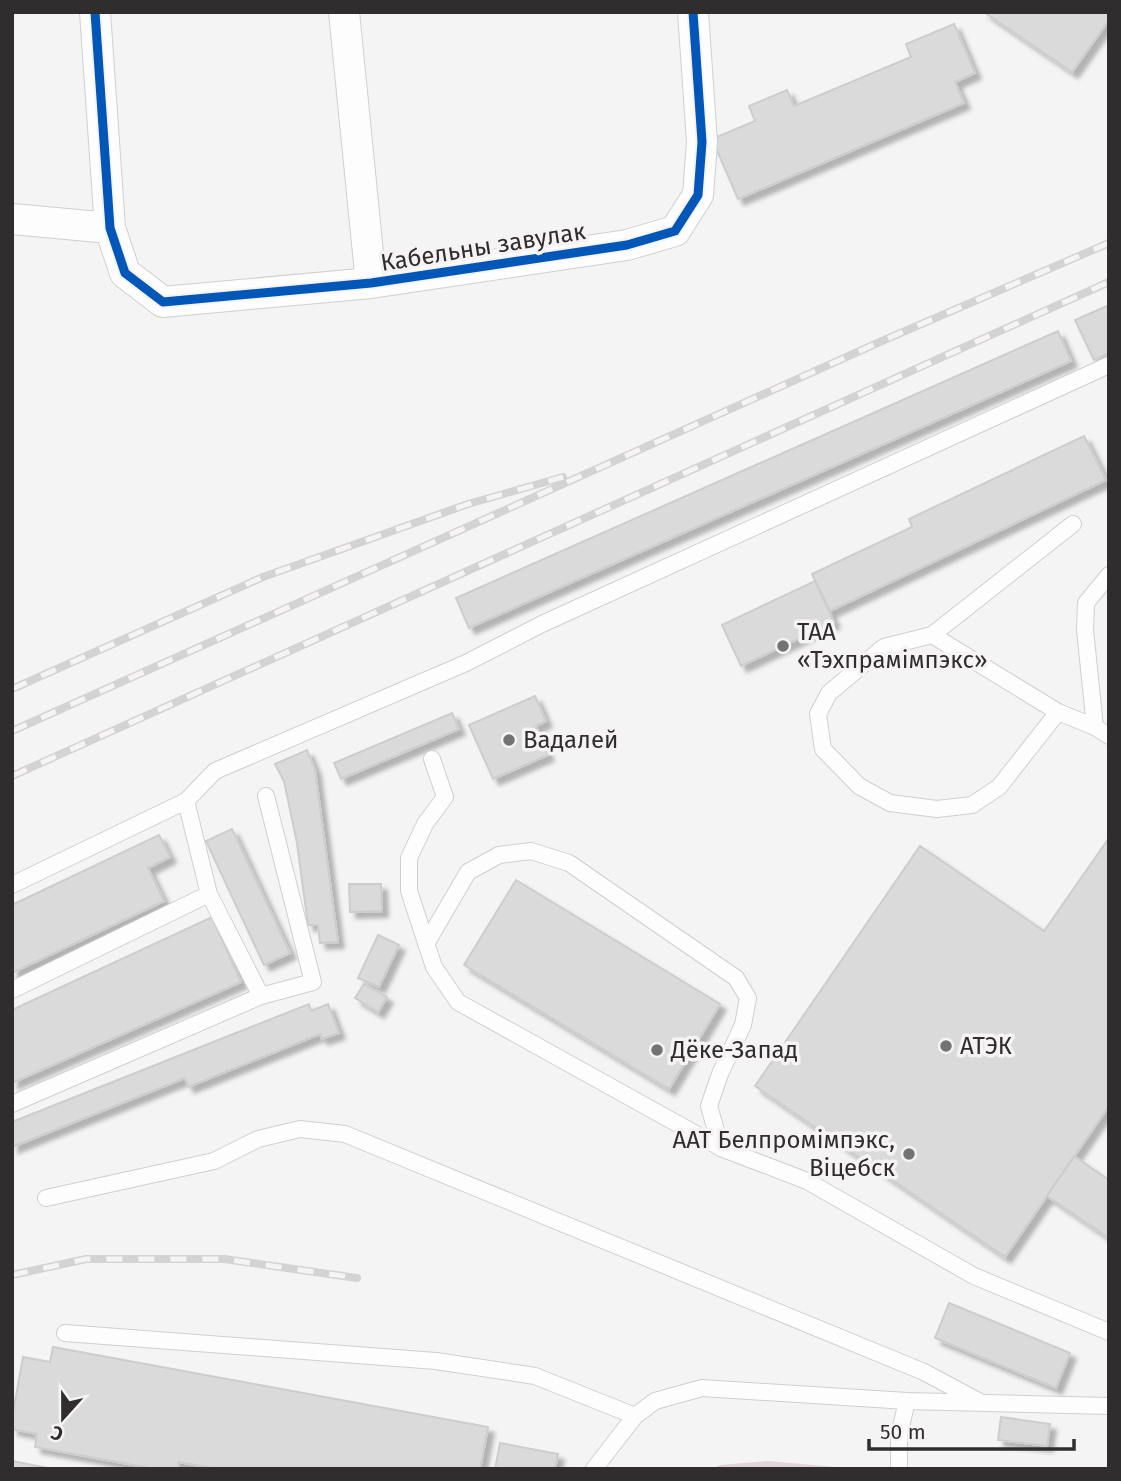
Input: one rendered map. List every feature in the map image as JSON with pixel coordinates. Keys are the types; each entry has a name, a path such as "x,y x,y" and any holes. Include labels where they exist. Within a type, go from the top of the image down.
{"street":[{"name":"Кабельны завулак","path":"95,12 110,229 125,273 163,303 371,283 627,245 676,231 698,195 702,142 693,12"},
{"path":"344,12 371,283"},
{"path":"12,219 110,229"}],"lane":[{"path":"12,885 187,801 215,771 466,663 542,624 1109,365"},
{"path":"1058,712 999,787 972,805 937,809 890,803 859,786 824,748 818,714 829,693 884,647 932,635 1073,524"},
{"path":"1102,731 1085,631 1086,603 1109,575"},
{"path":"932,635 1058,712 1102,731"},
{"path":"432,759 445,797 425,824 409,858 410,891 434,968 458,1002 721,1147 807,1181 974,1276 1109,1332"},
{"path":"12,1104 261,996 313,982 267,796"},
{"path":"187,801 209,894 261,996"},
{"path":"426,944 468,872 499,855 531,851 569,863 736,978 748,998 744,1024 720,1074 709,1107 721,1147"},
{"path":"12,990 209,894"},
{"path":"46,1198 214,1161 258,1139 300,1129 345,1134 924,1372 981,1402"},
{"path":"65,1333 449,1363 536,1376 635,1416"},
{"path":"594,1469 635,1416 655,1401 702,1388 907,1401 1109,1406"},
{"path":"899,1469 899,1435 907,1401"}],"shaded area":[{"path":"768,1461 839,1469 713,1469 720,1465"}],"building":[{"path":"984,12 1109,12 1109,20 1072,72"},
{"path":"954,24 975,73 955,82 964,103 738,199 712,139 755,121 749,106 787,90 794,106 911,57 906,44"},
{"path":"1109,305 1109,353 1094,360 1075,320"},
{"path":"1058,331 1071,361 469,628 456,598"},
{"path":"1084,436 1106,480 830,611 812,574 912,527 909,519"},
{"path":"815,581 834,622 741,666 722,625"},
{"name":"Вадалей","path":"535,696 546,721 536,726 548,755 493,779 469,725"},
{"path":"452,713 459,729 341,779 334,763"},
{"path":"307,750 315,770 338,942 320,943 318,925 308,925 297,843 284,781 275,764"},
{"path":"232,829 290,953 264,965 206,841"},
{"path":"159,835 170,857 148,868 164,901 12,973 12,905"},
{"name":"АТЭК","path":"1109,838 1109,1106 1005,1257 755,1086 920,846 1044,931"},
{"path":"516,880 720,1004 669,1089 464,965"},
{"path":"349,884 381,884 382,911 350,912"},
{"path":"212,917 241,982 12,1083 12,1010"},
{"path":"378,935 399,945 379,987 358,978"},
{"path":"364,984 387,997 378,1012 355,998"},
{"path":"309,1004 311,1011 328,1004 339,1033 322,1039 320,1034 188,1087 185,1078 12,1147 12,1122"},
{"path":"1074,1156 1109,1180 1109,1238 1047,1196"},
{"path":"949,1303 1070,1353 1056,1388 935,1338"},
{"path":"53,1347 488,1427 480,1469 217,1469 179,1462 178,1469 155,1469 35,1447 37,1434 12,1429 12,1418 23,1357 50,1362"},
{"path":"1001,1417 1050,1424 1047,1446 998,1440"},
{"path":"500,1443 558,1454 555,1469 495,1469"},
{"path":"12,1461 53,1469 12,1469"}],"railway":[{"path":"12,731 882,341 1109,243"},
{"path":"12,776 1109,282"},
{"path":"12,689 263,577 468,504 563,477"},
{"path":"12,1275 86,1259 224,1259 357,1278"}],"cycle path":[{"path":"95,12 110,228 125,273 163,302 371,283 627,245 675,231 698,195 702,142 693,12"}],"place":[{"name":"ТАА «Тэхпрамімпэкс»","path":"783,646"},
{"name":"Вадалей","path":"509,740"},
{"name":"АТЭК","path":"946,1046"},
{"name":"Дёке-Запад","path":"657,1050"},
{"name":"ААТ Белпромімпэкс, Віцебск","path":"909,1154"}]}
